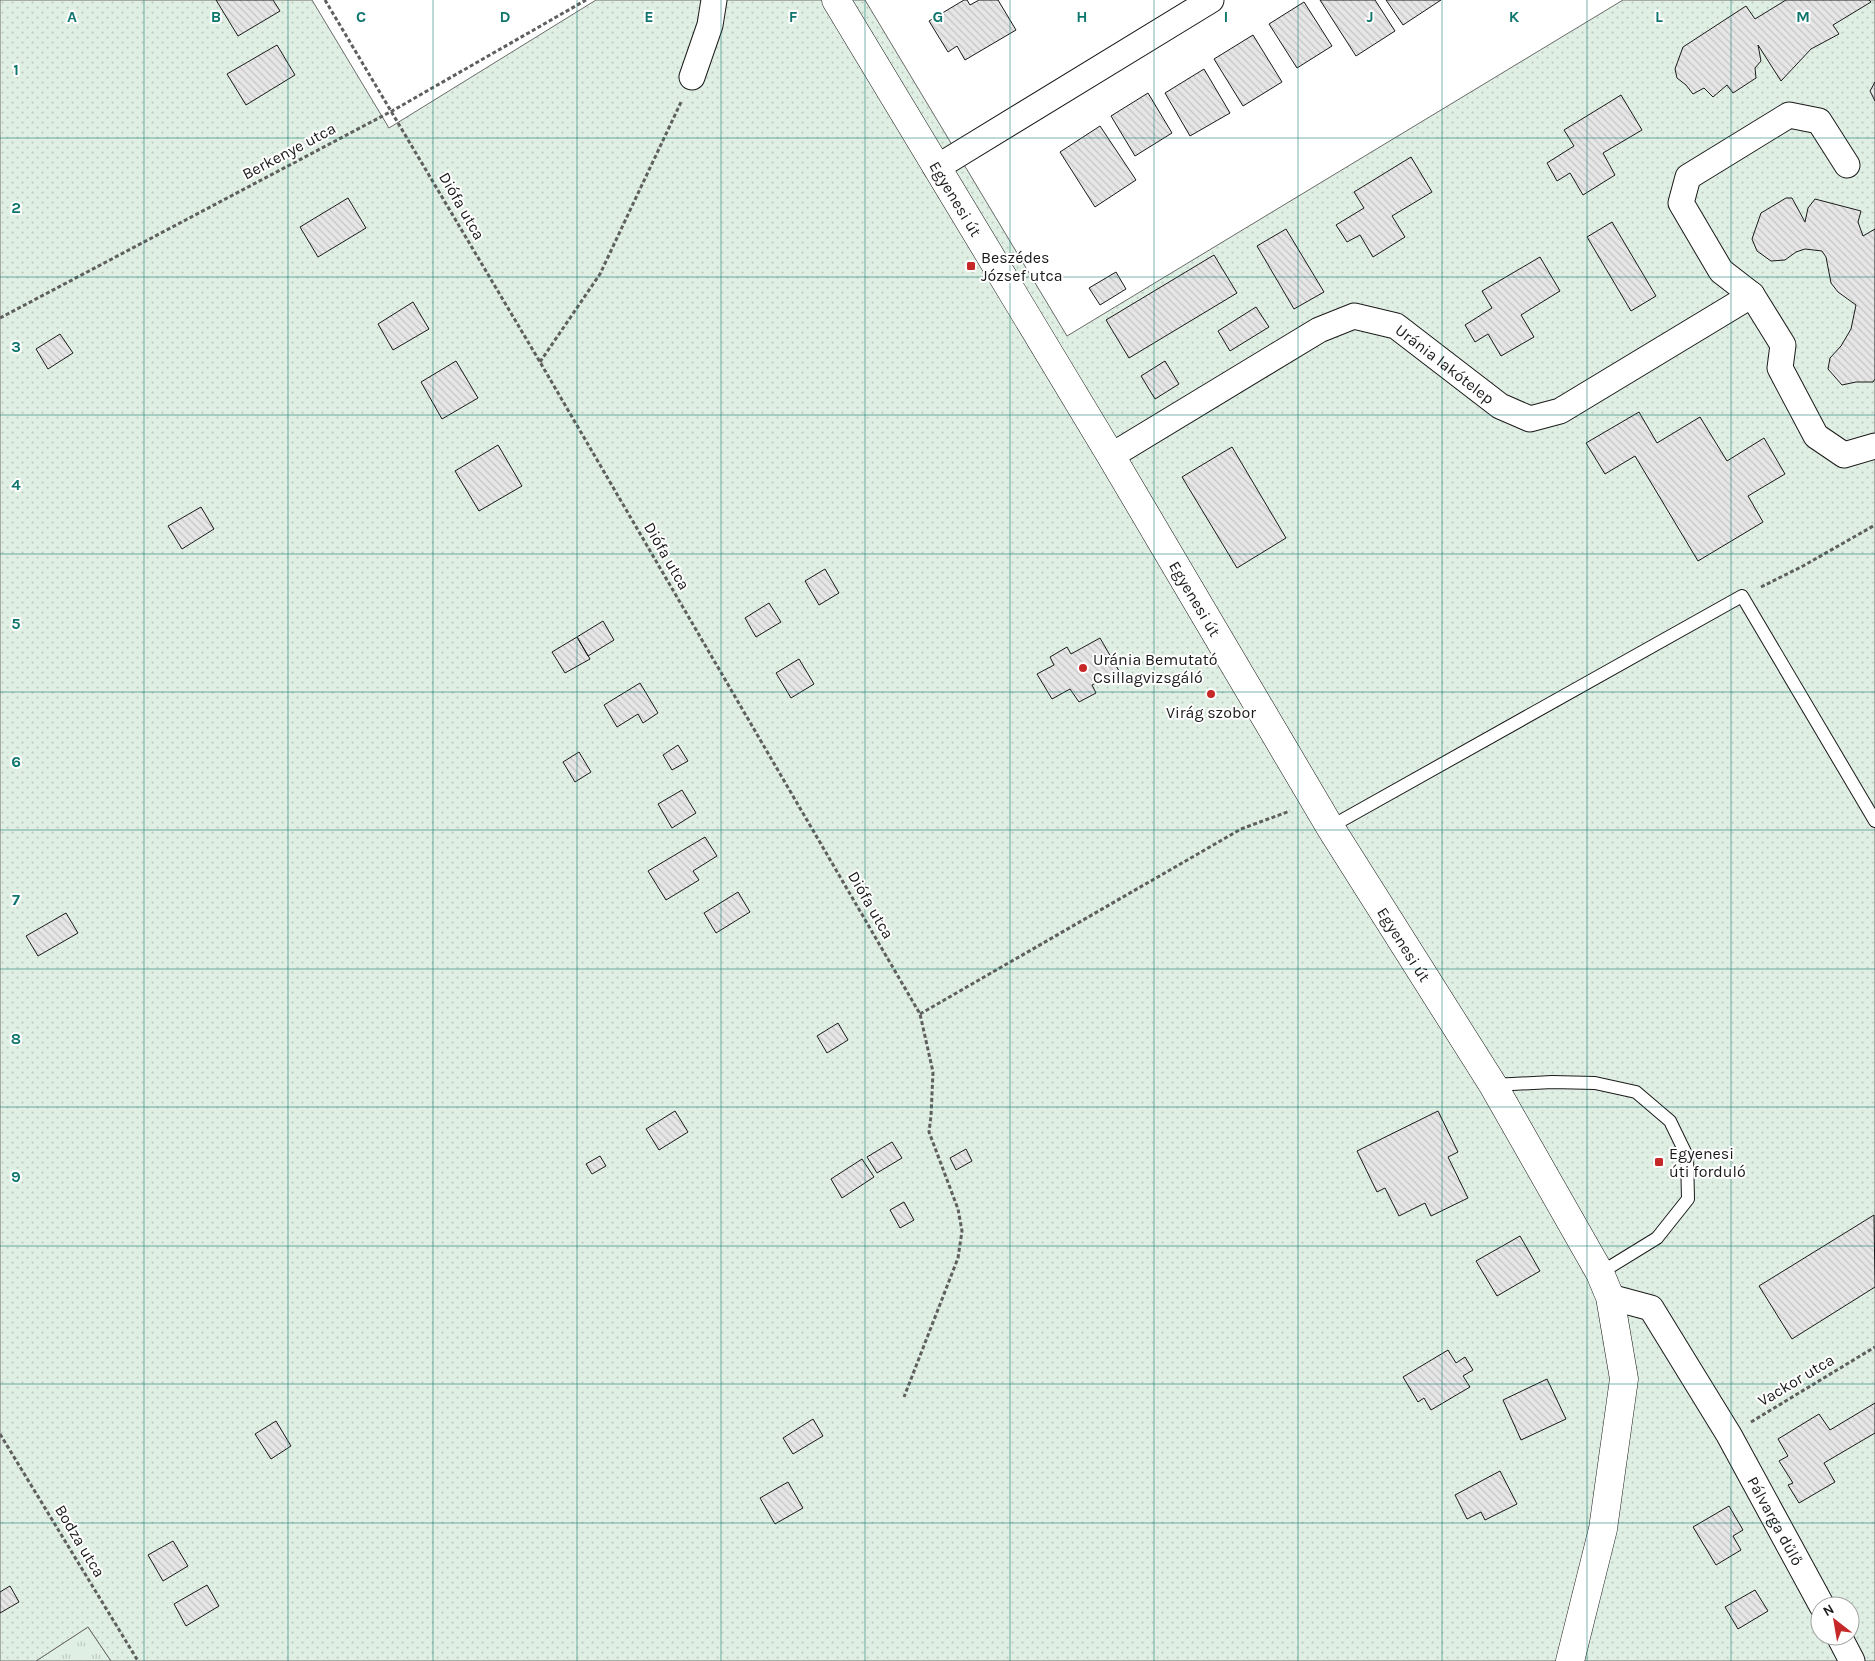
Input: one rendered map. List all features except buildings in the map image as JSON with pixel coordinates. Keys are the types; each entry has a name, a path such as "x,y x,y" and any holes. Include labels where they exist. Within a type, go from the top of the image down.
{"street":[{"path":"692,76 710,25 714,0"},
{"name":"Egyenesi út","path":"836,0 1111,456 1330,827 1493,1085 1605,1285 1624,1379 1603,1529 1570,1661"},
{"path":"936,168 1210,0"},
{"path":"1846,165 1819,121 1789,115 1688,177 1681,203 1721,271 1752,295 1783,344 1780,368 1816,436 1844,455 1875,446"},
{"name":"Uránia lakótelep","path":"1111,456 1318,330 1354,316 1396,326 1500,406 1530,418 1560,411 1752,295"},
{"name":"Pálvarga dűlő","path":"1605,1285 1651,1308 1730,1435 1817,1596"},
{"path":"1844,1646 1852,1661"}],"lane":[{"path":"1330,827 1742,596 1875,821"},
{"path":"1493,1085 1552,1082 1595,1083 1636,1092 1670,1121 1687,1156 1688,1199 1657,1238 1605,1285"}],"path":[{"name":"Diófa utca","path":"325,0 540,362 920,1014 933,1072 932,1116 928,1132 958,1209 962,1230 958,1258 904,1397"},
{"name":"Berkenye utca","path":"0,318 392,111 586,0"},
{"path":"540,362 600,274 692,76"},
{"path":"1742,596 1803,566 1875,525"},
{"path":"920,1014 1241,829 1316,801"},
{"name":"Vackor utca","path":"1730,1435 1875,1347"},
{"name":"Bodza utca","path":"0,1434 138,1661"}],"green space":[{"path":"0,0 312,0 389,128 596,0 865,0 1067,336 1623,0 1875,0 1875,1661 111,1661 88,1627 36,1661 0,1661"},
{"path":"88,1627 111,1661 36,1661"}],"place":[{"name":"Beszédes József utca","path":"971,266"},
{"name":"Uránia Bemutató Csillagvizsgáló","path":"1083,668"},
{"name":"Virág szobor","path":"1211,694"},
{"name":"Egyenesi úti forduló","path":"1659,1162"}]}
